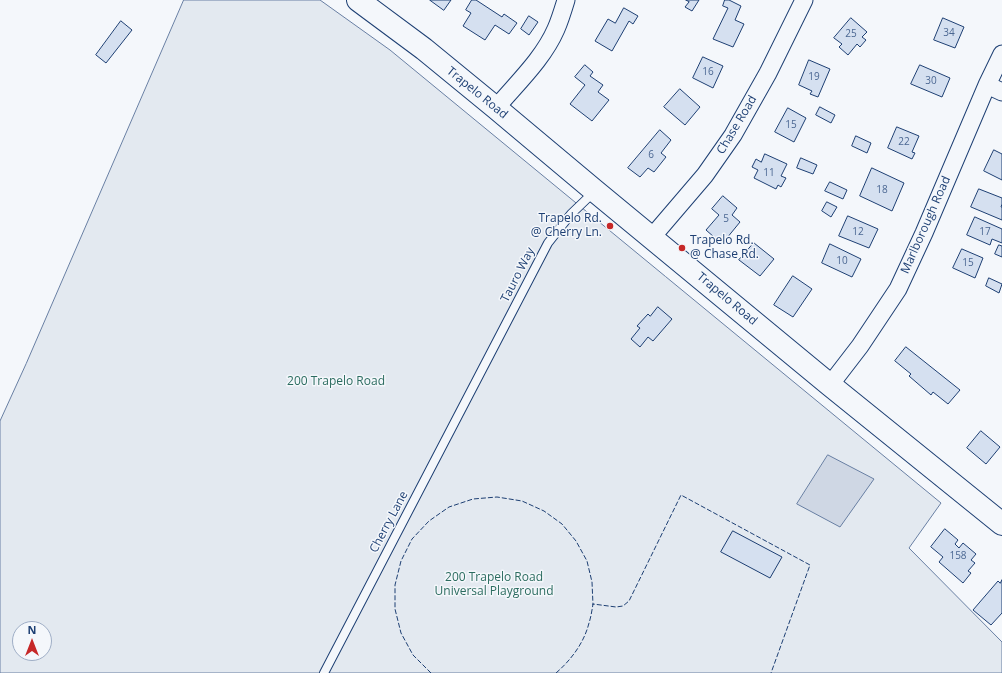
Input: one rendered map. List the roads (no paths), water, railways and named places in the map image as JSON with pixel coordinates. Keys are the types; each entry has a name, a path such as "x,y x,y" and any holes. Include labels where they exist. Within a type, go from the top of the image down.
{"main road":[{"name":"Trapelo Road","path":"358,0 424,49 830,385 1002,524"}],"street":[{"path":"496,108 536,62 547,46 556,30 566,0"},
{"name":"Chase Road","path":"652,237 705,175 734,135 768,73 804,0"},
{"name":"Marlborough Road","path":"830,385 860,346 898,289 994,89 1002,54"}],"lane":[{"name":"Tauro Way","path":"476,381 548,243 571,214 595,191"},
{"name":"Cherry Lane","path":"324,673 476,381"}],"place":[{"name":"Trapelo Rd. @ Cherry Ln.","path":"610,226"},
{"name":"Trapelo Rd. @ Chase Rd.","path":"682,248"}],"park label":[{"name":"200 Trapelo Road","path":"336,382"},
{"name":"200 Trapelo Road Universal Playground","path":"494,585"}]}
